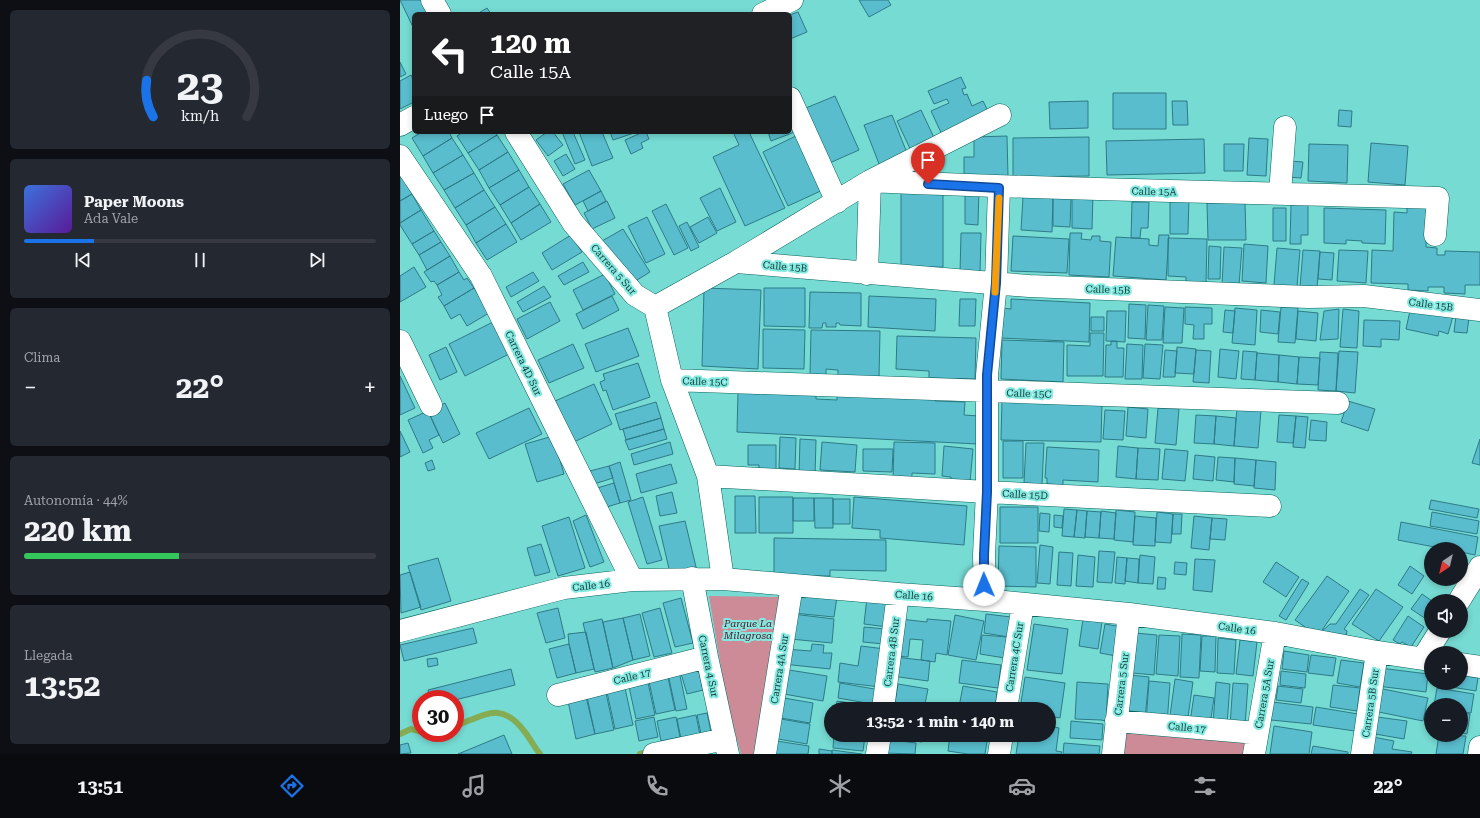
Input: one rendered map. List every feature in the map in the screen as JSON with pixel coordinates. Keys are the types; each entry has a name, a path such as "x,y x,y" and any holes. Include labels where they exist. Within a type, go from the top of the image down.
{"street":[{"path":"432,0 439,12"},
{"path":"767,12 792,0"},
{"path":"792,102 837,202"},
{"path":"722,579 708,476 672,380 655,307 736,262 870,181 1000,115"},
{"path":"400,125 412,118"},
{"path":"1280,193 1285,127"},
{"name":"Carrera 5 Sur","path":"520,134 573,223 635,295 655,307"},
{"name":"Carrera 4D Sur","path":"400,156 481,276 632,580"},
{"path":"867,274 870,181"},
{"name":"Calle 15A","path":"870,181 999,188 1280,193 1438,198 1435,235"},
{"path":"985,600 984,555 987,492 987,375 996,283 999,188"},
{"name":"Calle 15B","path":"736,262 867,274 1029,286 1308,297 1364,296 1480,310"},
{"path":"400,341 431,405"},
{"name":"Calle 15C","path":"672,380 1338,403"},
{"name":"Calle 15D","path":"708,476 1270,506"},
{"path":"1463,594 1480,567"},
{"name":"Calle 16","path":"400,631 564,588 632,580 692,578 722,579 985,600 1129,614 1275,633 1377,652 1424,659"},
{"name":"Carrera 4 Sur","path":"692,578 706,657 727,746"},
{"name":"Carrera 4A Sur","path":"765,754 792,585"},
{"name":"Carrera 4B Sur","path":"884,702 898,594"},
{"name":"Carrera 4C Sur","path":"1007,702 1023,604"},
{"name":"Carrera 5 Sur","path":"1113,754 1129,614"},
{"name":"Carrera 5A Sur","path":"1254,754 1275,633"},
{"name":"Carrera 5B Sur","path":"1362,754 1377,652"},
{"name":"Calle 17","path":"558,695 706,657"},
{"path":"1468,665 1480,667"},
{"name":"Calle 17","path":"1116,721 1257,733"},
{"path":"877,754 879,742"},
{"path":"999,754 1001,742"},
{"path":"654,754 727,746"},
{"path":"1479,754 1480,747"}],"green space":[{"name":"Parque La Milagrosa","path":"709,596 786,597 759,754 741,754 728,708"},
{"path":"1122,726 1250,737 1247,754 1118,754"}],"building":[{"path":"400,0 425,0 431,12 412,12 412,25"},
{"path":"859,0 888,0 891,5 869,17"},
{"path":"487,8 490,12 480,12"},
{"path":"798,12 807,32 792,38 792,14"},
{"path":"400,62 406,74 400,77"},
{"path":"411,75 412,77 412,103 400,109 400,81"},
{"path":"961,77 966,88 962,89 964,95 967,94 972,106 983,101 991,117 944,139 931,111 949,103 947,99 934,104 928,91"},
{"path":"1113,93 1166,93 1166,129 1113,129"},
{"path":"835,96 859,150 825,165 801,110"},
{"path":"1088,101 1088,128 1050,129 1049,102"},
{"path":"1172,101 1187,101 1188,125 1173,125"},
{"path":"792,109 800,130 792,133"},
{"path":"921,110 938,146 914,157 897,121"},
{"path":"1339,110 1352,111 1351,127 1338,126"},
{"path":"892,115 909,158 881,169 864,125"},
{"path":"419,134 450,134 452,138 423,156 412,138"},
{"path":"460,134 497,135 468,153 457,136"},
{"path":"544,134 555,134 563,145 548,156 536,140"},
{"path":"563,134 574,134 585,160 575,164"},
{"path":"580,134 603,134 613,158 592,166"},
{"path":"611,134 631,134 613,140"},
{"path":"638,134 647,134 649,139 641,143 643,148 631,154 625,140"},
{"path":"734,134 750,134 785,208 745,226 713,157 739,145"},
{"path":"769,134 789,134 771,141"},
{"path":"800,134 825,189 788,206 763,152"},
{"path":"497,135 508,152 479,170 468,153"},
{"path":"1007,136 1008,177 964,177 964,157 974,157 974,137"},
{"path":"1089,137 1089,176 1013,177 1013,138"},
{"path":"452,138 463,155 433,173 423,156"},
{"path":"1249,138 1268,139 1266,176 1247,175"},
{"path":"1204,139 1205,173 1107,175 1106,141"},
{"path":"1371,143 1408,146 1405,185 1368,182"},
{"path":"1224,144 1244,144 1243,171 1224,171"},
{"path":"1309,144 1348,145 1347,183 1308,181"},
{"path":"508,152 519,170 489,188 479,170"},
{"path":"566,154 575,169 563,176 554,161"},
{"path":"463,155 474,173 444,190 433,173"},
{"path":"1290,161 1303,162 1301,178 1288,177"},
{"path":"519,170 529,187 500,205 489,188"},
{"path":"589,170 601,191 575,205 563,184"},
{"path":"474,173 484,190 455,208 444,190"},
{"path":"400,174 412,194 400,201"},
{"path":"901,186 943,187 943,267 901,267"},
{"path":"529,187 540,204 511,223 500,205"},
{"path":"720,188 736,222 717,231 700,198"},
{"path":"979,188 978,225 965,224 965,189"},
{"path":"484,190 495,207 466,225 455,208"},
{"path":"601,191 606,201 588,211 583,201"},
{"path":"412,194 421,210 400,223 400,201"},
{"path":"1072,194 1093,194 1092,229 1072,228"},
{"path":"1023,197 1053,198 1052,232 1021,230"},
{"path":"1170,197 1189,197 1188,234 1170,234"},
{"path":"1053,198 1071,199 1070,227 1053,226"},
{"path":"607,201 615,218 592,229 584,213"},
{"path":"1132,202 1149,202 1148,228 1141,228 1140,238 1131,238"},
{"path":"1245,202 1246,240 1208,240 1207,203"},
{"path":"540,204 551,222 521,240 511,223"},
{"path":"666,204 688,248 674,255 652,211"},
{"path":"1291,205 1308,205 1308,235 1301,235 1301,244 1290,244"},
{"path":"1407,205 1427,206 1426,247 1437,248 1437,255 1445,255 1445,251 1480,252 1480,285 1465,285 1465,294 1444,293 1444,287 1428,287 1428,291 1408,290 1408,284 1371,283 1372,250 1393,251 1394,212 1407,213"},
{"path":"495,207 506,224 476,243 466,225"},
{"path":"1273,208 1286,208 1286,241 1273,241"},
{"path":"1324,208 1386,210 1385,244 1362,243 1362,241 1346,240 1346,244 1324,243"},
{"path":"421,210 434,231 412,244 400,223"},
{"path":"647,217 665,254 646,263 628,226"},
{"path":"708,217 717,233 699,243 690,227"},
{"path":"687,222 699,247 691,251 679,226"},
{"path":"506,224 517,242 487,260 476,243"},
{"path":"623,229 650,272 629,285 602,241"},
{"path":"434,231 441,242 419,255 412,244"},
{"path":"961,233 981,233 980,275 960,274"},
{"path":"1070,233 1082,233 1081,239 1091,240 1092,236 1100,236 1100,241 1111,242 1109,277 1069,275"},
{"path":"571,235 582,252 552,270 542,253"},
{"path":"1159,235 1169,235 1166,280 1113,276 1116,237 1149,239 1149,245 1158,246"},
{"path":"1013,236 1069,239 1067,273 1011,271"},
{"path":"1168,238 1207,239 1206,283 1186,283 1186,277 1168,276"},
{"path":"441,242 450,256 427,270 419,255"},
{"path":"1244,244 1268,246 1266,283 1242,281"},
{"path":"1209,246 1221,247 1220,279 1208,279"},
{"path":"1224,247 1242,248 1239,285 1222,284"},
{"path":"1277,248 1300,250 1297,287 1274,285"},
{"path":"1303,250 1320,251 1317,288 1300,287"},
{"path":"1339,250 1368,251 1366,283 1337,281"},
{"path":"1320,252 1334,253 1332,280 1318,279"},
{"path":"450,256 459,272 437,285 434,281 431,282 424,272"},
{"path":"583,262 589,272 564,285 558,276"},
{"path":"414,267 426,287 400,302 400,276"},
{"path":"459,272 464,280 467,278 474,288 444,306 438,297 442,295 437,285"},
{"path":"533,272 539,281 511,297 506,287"},
{"path":"605,274 615,294 583,310 573,290"},
{"path":"544,286 551,297 523,312 517,302"},
{"path":"474,288 489,313 467,326 460,314 451,319 444,306"},
{"path":"704,288 761,290 758,369 702,366"},
{"path":"764,288 805,288 805,327 764,326"},
{"path":"810,292 861,293 861,326 840,325 839,323 836,323 836,327 826,327 826,323 823,323 822,328 809,328"},
{"path":"612,296 619,310 583,329 576,314"},
{"path":"869,296 936,299 935,331 868,327"},
{"path":"960,299 976,299 975,326 959,326"},
{"path":"1011,299 1090,303 1089,342 1000,338 1001,308 1011,309"},
{"path":"550,302 560,321 527,339 517,319"},
{"path":"1129,304 1146,305 1145,339 1128,338"},
{"path":"1148,305 1164,306 1162,340 1146,340"},
{"path":"1411,306 1453,316 1448,334 1439,331 1438,336 1406,329"},
{"path":"1165,307 1184,308 1182,343 1163,343"},
{"path":"1185,307 1212,308 1212,324 1204,324 1204,339 1193,339 1194,325 1185,324"},
{"path":"1281,307 1298,308 1295,343 1278,342"},
{"path":"1235,308 1257,310 1255,345 1232,343"},
{"path":"1339,309 1338,339 1320,340 1324,311"},
{"path":"1343,309 1359,311 1357,348 1340,347"},
{"path":"1225,310 1235,311 1233,333 1223,332"},
{"path":"1261,310 1280,312 1278,334 1260,332"},
{"path":"1107,311 1126,311 1125,342 1106,341"},
{"path":"1298,311 1318,313 1316,341 1296,339"},
{"path":"1456,316 1469,317 1467,333 1454,332"},
{"path":"1091,317 1104,317 1104,331 1091,331"},
{"path":"1364,320 1400,321 1399,340 1381,339 1381,347 1363,346"},
{"path":"493,322 509,354 465,376 449,344"},
{"path":"628,328 639,356 596,372 585,344"},
{"path":"763,329 805,330 804,369 763,368"},
{"path":"811,330 880,331 879,378 838,377 838,370 826,369 826,376 810,375"},
{"path":"1090,333 1104,333 1103,376 1067,376 1067,345 1090,346"},
{"path":"897,336 976,338 975,379 929,378 929,371 896,369"},
{"path":"1002,340 1064,342 1063,382 1001,379"},
{"path":"1111,341 1117,341 1117,348 1124,348 1123,377 1105,377 1106,345 1111,345"},
{"path":"573,344 584,368 549,383 538,360"},
{"path":"1127,344 1143,345 1142,379 1125,379"},
{"path":"1145,344 1163,345 1160,379 1143,378"},
{"path":"446,347 457,372 440,380 429,355"},
{"path":"1177,347 1196,349 1194,374 1175,373"},
{"path":"1220,349 1239,351 1236,379 1218,377"},
{"path":"1165,350 1177,351 1175,377 1163,377"},
{"path":"1196,350 1211,351 1209,383 1193,382"},
{"path":"1243,351 1257,352 1255,380 1241,379"},
{"path":"1339,351 1358,352 1355,393 1336,391"},
{"path":"1320,352 1338,353 1336,391 1318,390"},
{"path":"1257,353 1279,355 1278,382 1255,380"},
{"path":"1279,355 1299,357 1297,384 1278,382"},
{"path":"1299,357 1320,358 1318,385 1297,384"},
{"path":"638,363 650,397 613,410 606,390 603,391 600,382 605,380 603,374"},
{"path":"400,376 415,408 400,415"},
{"path":"594,384 612,424 574,442 555,401"},
{"path":"837,389 936,392 935,401 965,402 964,415 979,416 978,444 737,432 738,391 816,395 816,399 837,400"},
{"path":"1002,400 1102,402 1101,442 1001,440"},
{"path":"1348,401 1375,409 1368,431 1341,422"},
{"path":"656,402 661,418 620,430 615,414"},
{"path":"445,403 460,434 443,443 428,411"},
{"path":"1128,407 1148,409 1146,438 1126,436"},
{"path":"529,408 542,434 489,459 476,433"},
{"path":"1158,408 1179,409 1176,445 1155,443"},
{"path":"1237,408 1261,410 1258,448 1234,446"},
{"path":"1105,410 1125,411 1123,440 1103,439"},
{"path":"428,411 439,435 429,440 433,448 423,453 408,420"},
{"path":"1196,415 1216,416 1214,444 1194,443"},
{"path":"1279,415 1296,416 1293,443 1277,442"},
{"path":"1216,416 1236,418 1234,446 1214,444"},
{"path":"1296,416 1308,417 1305,448 1293,447"},
{"path":"661,418 664,429 626,440 623,429"},
{"path":"1311,420 1327,422 1326,441 1309,440"},
{"path":"664,429 667,439 629,450 625,440"},
{"path":"400,431 410,452 400,457"},
{"path":"553,436 564,474 537,482 525,444"},
{"path":"780,437 796,438 795,469 779,468"},
{"path":"800,439 816,440 815,476 799,475"},
{"path":"1480,439 1480,465 1472,463"},
{"path":"1003,441 1023,441 1023,478 1003,478"},
{"path":"670,442 673,454 634,465 631,454"},
{"path":"822,442 857,445 855,472 820,470"},
{"path":"894,442 935,443 935,474 912,473 912,481 893,481"},
{"path":"1026,443 1044,443 1042,484 1024,483"},
{"path":"748,445 776,445 776,474 759,474 759,465 748,465"},
{"path":"944,446 973,449 970,482 951,480 951,477 942,476"},
{"path":"1118,446 1138,448 1136,479 1116,477"},
{"path":"1047,447 1099,450 1098,482 1063,480 1063,485 1047,484 1047,478 1045,478"},
{"path":"1138,448 1160,449 1158,480 1136,479"},
{"path":"863,449 893,449 892,472 863,471"},
{"path":"1165,449 1188,451 1185,481 1162,479"},
{"path":"1195,455 1215,457 1213,481 1193,479"},
{"path":"1218,457 1235,458 1234,482 1216,480"},
{"path":"1235,458 1256,460 1254,486 1234,484"},
{"path":"432,460 435,469 428,471 425,463"},
{"path":"1256,460 1276,462 1275,490 1254,488"},
{"path":"620,462 631,500 620,503 609,466"},
{"path":"671,464 677,483 641,493 636,474"},
{"path":"609,466 613,478 594,484 590,471"},
{"path":"614,483 620,503 600,509 594,489"},
{"path":"672,492 677,513 660,516 656,496"},
{"path":"735,496 755,496 756,533 735,533"},
{"path":"643,497 662,560 647,564 628,502"},
{"path":"759,497 793,497 793,533 759,533"},
{"path":"854,497 967,506 964,545 880,538 880,530 852,528"},
{"path":"793,498 814,498 814,521 793,521"},
{"path":"814,498 833,498 833,528 815,528"},
{"path":"833,499 850,499 850,524 833,524"},
{"path":"1431,500 1479,509 1477,518 1429,509"},
{"path":"1000,507 1038,507 1038,543 1000,543"},
{"path":"1064,509 1077,510 1074,537 1062,536"},
{"path":"1077,510 1087,511 1085,538 1074,537"},
{"path":"1116,510 1135,512 1133,542 1114,540"},
{"path":"1087,511 1101,512 1099,538 1085,537"},
{"path":"1101,511 1116,513 1114,539 1099,538"},
{"path":"1157,512 1173,514 1171,543 1155,542"},
{"path":"1432,512 1479,521 1477,534 1430,526"},
{"path":"1040,513 1050,514 1049,532 1039,531"},
{"path":"1173,514 1182,514 1181,534 1172,534"},
{"path":"586,515 604,562 590,567 573,521"},
{"path":"1054,515 1063,516 1062,528 1054,527"},
{"path":"1135,516 1156,518 1155,546 1133,545"},
{"path":"1194,516 1212,518 1209,550 1191,548"},
{"path":"569,517 585,568 558,576 542,526"},
{"path":"1212,518 1227,519 1225,540 1210,539"},
{"path":"685,521 696,567 670,573 659,526"},
{"path":"1401,522 1478,537 1475,555 1468,554 1468,542 1424,542 1424,545 1398,540"},
{"path":"774,538 886,540 886,571 830,570 830,576 774,575"},
{"path":"541,544 550,572 535,576 527,548"},
{"path":"1040,545 1053,547 1050,584 1037,583"},
{"path":"999,546 1036,547 1036,587 998,586"},
{"path":"1099,551 1115,552 1112,583 1097,582"},
{"path":"1059,552 1073,553 1071,586 1057,585"},
{"path":"1078,555 1095,557 1093,587 1076,586"},
{"path":"1140,555 1155,557 1153,584 1138,583"},
{"path":"1117,557 1127,558 1125,584 1115,583"},
{"path":"438,558 451,601 421,610 408,566"},
{"path":"1127,558 1139,559 1138,583 1125,581"},
{"path":"1195,559 1215,560 1212,592 1193,590"},
{"path":"1175,562 1187,563 1186,575 1174,574"},
{"path":"1276,562 1299,577 1286,597 1263,582"},
{"path":"1410,566 1424,576 1412,594 1398,585"},
{"path":"410,572 421,607 401,613 400,575"},
{"path":"1327,576 1349,591 1318,636 1295,620"},
{"path":"1158,577 1166,578 1165,589 1157,589"},
{"path":"1302,579 1309,583 1286,620 1279,616"},
{"path":"1360,589 1369,595 1344,629 1347,631 1346,637 1321,632 1330,624 1336,624"},
{"path":"1376,589 1403,607 1379,641 1352,624"},
{"path":"1422,594 1424,595 1424,618 1411,609"},
{"path":"796,595 837,597 834,617 793,613"},
{"path":"867,597 890,600 887,627 864,624"},
{"path":"681,598 693,643 675,647 663,603"},
{"path":"558,608 565,638 546,643 537,613"},
{"path":"660,608 672,653 654,657 642,613"},
{"path":"640,614 650,656 633,660 623,618"},
{"path":"793,614 834,619 832,643 790,639"},
{"path":"986,614 1011,617 1009,637 984,633"},
{"path":"955,615 984,621 976,660 948,655"},
{"path":"1408,616 1424,627 1411,647 1402,642 1400,644 1393,640"},
{"path":"623,618 633,660 613,668 603,622"},
{"path":"602,619 613,668 595,672 583,623"},
{"path":"900,619 927,622 927,619 951,621 947,655 936,653 935,662 921,660 923,640 910,639 908,657 896,656"},
{"path":"1083,619 1102,622 1098,649 1079,646"},
{"path":"1034,624 1068,629 1062,674 1027,670"},
{"path":"1105,624 1122,627 1116,656 1100,653"},
{"path":"864,627 886,629 884,644 863,642"},
{"path":"473,628 477,643 404,661 400,645"},
{"path":"586,632 594,669 576,673 568,634"},
{"path":"1135,633 1157,635 1154,675 1132,673"},
{"path":"1182,634 1201,635 1199,678 1180,677"},
{"path":"982,635 1007,637 1005,658 980,654"},
{"path":"1159,635 1180,636 1178,676 1156,674"},
{"path":"1202,636 1216,636 1215,672 1200,671"},
{"path":"1218,638 1236,640 1234,674 1217,673"},
{"path":"1240,640 1257,642 1253,676 1236,674"},
{"path":"569,644 576,673 557,678 549,649"},
{"path":"812,644 824,645 823,653 832,653 830,669 783,664 784,649 811,651"},
{"path":"861,646 885,649 880,687 838,682 840,663 858,666"},
{"path":"1284,651 1309,655 1307,672 1282,669"},
{"path":"1311,655 1336,658 1333,676 1308,673"},
{"path":"895,657 930,661 928,681 892,676"},
{"path":"437,658 438,665 428,667 427,659"},
{"path":"962,660 1001,665 998,688 959,683"},
{"path":"1341,660 1364,663 1360,687 1337,683"},
{"path":"697,664 703,690 687,694 680,670"},
{"path":"1380,668 1424,674 1424,690 1426,690 1426,692 1377,686"},
{"path":"511,669 515,685 464,698 464,690 428,690"},
{"path":"789,670 827,676 823,701 784,694"},
{"path":"679,671 687,709 676,711 668,674"},
{"path":"1281,671 1306,674 1305,688 1280,685"},
{"path":"667,673 675,710 656,714 648,677"},
{"path":"1130,675 1149,677 1145,719 1127,717"},
{"path":"1468,676 1478,678 1476,691 1468,690"},
{"path":"1025,677 1065,683 1060,718 1056,717 1056,702 1021,702"},
{"path":"647,678 655,715 636,719 628,682"},
{"path":"1175,679 1193,682 1187,724 1169,723"},
{"path":"1149,681 1170,683 1167,724 1146,722"},
{"path":"1077,682 1108,684 1106,721 1075,719"},
{"path":"1216,682 1230,684 1227,725 1213,724"},
{"path":"840,683 880,690 878,702 861,702 838,698"},
{"path":"1233,683 1248,684 1245,726 1230,725"},
{"path":"898,684 928,689 925,702 895,702"},
{"path":"1333,685 1360,688 1357,711 1330,707"},
{"path":"963,686 997,692 996,702 960,702"},
{"path":"1278,686 1303,689 1301,703 1276,700"},
{"path":"625,688 633,725 615,729 607,692"},
{"path":"1378,688 1428,698 1424,698 1423,721 1374,711"},
{"path":"1437,690 1449,690 1474,694 1471,713 1468,713 1468,698 1435,698"},
{"path":"606,693 614,730 595,734 587,697"},
{"path":"1194,695 1214,698 1210,725 1190,722"},
{"path":"586,697 595,734 576,739 568,701"},
{"path":"778,697 813,703 810,723 775,717"},
{"path":"1273,702 1313,707 1311,724 1271,720"},
{"path":"1316,707 1358,714 1355,731 1313,725"},
{"path":"707,713 711,732 701,734 697,715"},
{"path":"1468,714 1470,714 1468,727"},
{"path":"696,715 700,735 681,739 677,719"},
{"path":"654,717 658,737 639,741 635,721"},
{"path":"676,717 680,737 661,741 657,721"},
{"path":"1377,717 1407,721 1404,739 1375,734"},
{"path":"775,718 810,724 807,744 772,738"},
{"path":"1071,721 1103,724 1102,740 1070,738"},
{"path":"1274,726 1312,732 1309,754 1270,754"},
{"path":"1056,727 1059,728 1056,751 1062,752 1061,754 1016,754 1018,742 1056,742"},
{"path":"504,735 512,754 458,754"},
{"path":"1373,737 1394,741 1392,749 1412,752 1411,754 1370,754"},
{"path":"770,740 809,746 808,754 768,754"},
{"path":"833,742 864,742 863,751 833,748"},
{"path":"886,742 916,743 915,754 884,753"},
{"path":"949,742 987,742 985,754 968,754 948,751"},
{"path":"1438,742 1465,742 1463,754 1436,754"},
{"path":"408,743 411,753 400,754 400,745"},
{"path":"1064,743 1100,746 1099,754 1063,754"},
{"path":"1313,746 1348,752 1348,754 1311,754"},
{"path":"819,749 832,751 832,754 819,754"},
{"path":"832,750 862,754 832,754"}],"waterway":[{"path":"464,723 492,713 500,713 508,716 516,721 540,754"},
{"path":"400,734 412,729"},
{"path":"640,754 651,751"}],"slow traffic":[{"path":"995,292 999,198"}],"route":[{"path":"928,184 999,188 996,283 987,375 987,492 984,585"}]}
